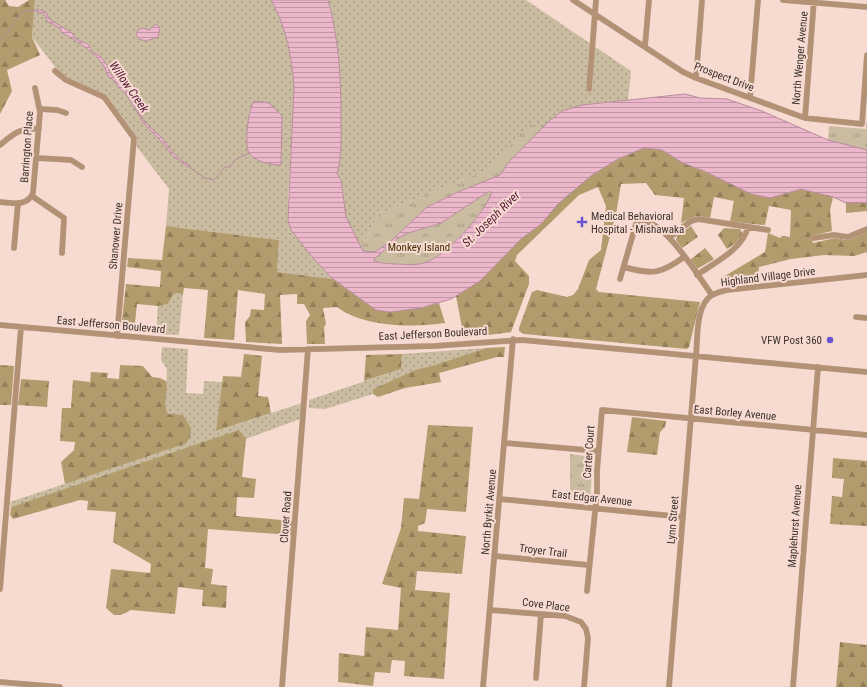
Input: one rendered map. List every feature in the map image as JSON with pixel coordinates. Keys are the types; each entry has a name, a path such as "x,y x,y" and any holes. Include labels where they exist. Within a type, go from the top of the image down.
{"street":[{"name":"Prospect Drive","path":"573,0 683,72 805,118 862,124 867,55"},
{"path":"589,89 596,0"},
{"path":"645,46 649,0"},
{"path":"696,78 702,0"},
{"path":"750,98 758,0"},
{"path":"783,0 814,1 867,7"},
{"name":"North Wenger Avenue","path":"805,118 814,1"},
{"name":"Shanower Drive","path":"55,71 66,80 104,97 134,138 117,336"},
{"name":"Barrington Place","path":"0,202 18,203 28,201 32,196 40,109 36,88"},
{"path":"40,109 57,110 66,113"},
{"path":"0,145 20,130 29,128 39,129"},
{"path":"36,158 71,160 82,167"},
{"path":"32,196 64,218 62,253"},
{"path":"14,248 18,203"},
{"path":"670,237 691,221 698,219 768,230"},
{"path":"620,279 634,228 638,223 644,222 658,227 670,237 712,295"},
{"path":"697,275 741,243 746,235 748,227"},
{"path":"813,238 834,235 848,237 867,229"},
{"path":"624,267 660,272 669,268 684,257"},
{"name":"Highland Village Drive","path":"696,356 701,311 712,295 727,290 867,275"},
{"path":"856,317 867,318"},
{"name":"East Jefferson Boulevard","path":"0,325 258,348 308,349 434,346 513,339 867,372"},
{"path":"0,589 20,327"},
{"name":"North Byrkit Avenue","path":"483,687 513,339"},
{"name":"Clover Road","path":"282,687 308,349"},
{"name":"Lynn Street","path":"669,687 696,356"},
{"name":"Maplehurst Avenue","path":"793,687 818,367"},
{"name":"East Borley Avenue","path":"602,410 867,435"},
{"name":"Carter Court","path":"587,591 588,565 595,509 602,410"},
{"path":"504,443 598,451"},
{"name":"East Edgar Avenue","path":"500,499 683,517"},
{"name":"Troyer Trail","path":"495,556 588,565"},
{"name":"Cove Place","path":"490,610 574,618 581,622 586,629 588,638 584,687"},
{"path":"536,678 541,614"},
{"path":"0,682 60,687"}],"green space":[{"path":"0,0 5,0 9,6 18,7 29,0 35,0 32,37 40,55 7,70 12,91 0,114"},
{"path":"35,0 271,0 281,20 287,42 294,87 288,202 291,230 313,258 333,279 277,272 279,240 166,226 169,189 137,147 133,135 106,99 82,87 59,72 32,37"},
{"path":"328,0 526,0 631,71 628,100 593,104 571,109 551,120 542,128 529,125 489,169 379,214 361,247 346,217 341,180 337,174 341,147 340,74 335,29"},
{"path":"867,118 867,150 828,140 829,126 866,129"},
{"path":"529,124 542,128 508,163 500,175 458,192 427,207 390,242 375,252 363,251 361,247 379,214 489,169"},
{"path":"644,148 662,150 683,163 770,198 801,189 833,197 830,210 832,231 811,236 813,243 835,238 847,240 867,232 867,252 854,256 824,255 791,259 759,267 757,282 725,285 723,277 765,252 768,233 780,238 782,236 790,237 791,210 769,206 765,225 730,222 734,201 714,197 710,218 696,216 681,223 684,198 655,195 646,183 621,184 616,214 596,289 599,292 700,302 689,347 687,349 524,334 519,331 519,328 532,292 537,290 567,297 573,295 578,289 589,260 601,250 606,206 598,187 579,195 517,255 515,261 529,276 529,284 511,332 464,338 456,296 480,281 521,239 541,224 559,203 592,175 618,159"},
{"name":"Monkey Island","path":"488,192 491,192 491,194 487,202 473,222 454,242 435,258 423,264 415,265 383,263 373,260 398,238 408,233 436,225"},
{"path":"846,203 867,203 867,211 846,213"},
{"path":"166,226 279,240 277,272 333,279 376,310 390,312 421,308 439,303 445,323 432,325 389,324 360,319 337,307 323,308 326,324 324,327 325,344 307,344 306,321 310,315 304,304 297,304 297,294 280,295 282,344 246,342 245,322 250,316 251,309 264,310 265,294 238,290 234,340 204,338 208,290 184,288 183,294 174,293 168,304 158,306 137,304 134,332 121,329 126,284 160,287 161,271 127,267 128,258 162,260"},
{"path":"691,226 698,237 682,248 676,240 677,236"},
{"path":"724,228 740,229 743,234 740,240 727,249 718,235"},
{"path":"705,248 714,259 697,269 690,260"},
{"path":"174,293 183,294 179,335 156,334 158,306 168,304"},
{"path":"162,347 188,349 186,393 203,394 204,381 222,382 217,431 302,403 300,419 246,439 239,431 11,507 10,502 185,444 165,410 167,369 161,360"},
{"path":"505,347 504,357 497,357 439,373 441,382 405,388 378,397 373,394 373,389 415,370 486,348"},
{"path":"486,348 415,370 373,389 373,394 325,409 309,408 309,400 401,369 402,354"},
{"path":"244,354 262,356 258,396 268,397 271,413 216,431 223,376 241,377"},
{"path":"402,354 401,369 364,381 366,355"},
{"path":"0,365 14,366 11,405 0,405"},
{"path":"120,365 143,366 152,377 160,378 166,381 166,410 168,414 183,415 191,428 190,438 185,444 65,484 61,462 74,450 75,442 60,441 62,408 71,408 73,380 90,382 91,372 108,373 107,378 119,379"},
{"path":"21,379 49,381 47,407 18,405"},
{"path":"632,417 666,421 665,427 660,432 657,455 627,452"},
{"path":"428,425 473,427 466,512 427,509 425,523 418,526 418,531 466,536 462,574 417,571 415,590 450,593 444,679 404,676 405,661 392,660 390,673 375,672 373,686 338,682 339,653 364,656 366,627 398,630 401,588 382,584 401,528 404,498 419,499"},
{"path":"239,430 246,439 242,477 256,479 254,498 237,497 236,516 293,521 291,535 208,529 205,568 213,569 211,584 227,586 226,608 202,606 203,590 178,587 175,614 131,610 121,615 114,615 106,608 111,569 150,573 151,564 113,542 116,512 87,510 88,501 80,500 13,519 10,515 11,507"},
{"path":"570,454 593,457 590,503 570,501"},
{"path":"833,458 867,461 867,526 830,524 832,496 842,497 844,479 832,478"},
{"path":"840,642 867,645 867,687 836,687"}],"water":[{"name":"St. Joseph River","path":"271,0 328,0 335,29 340,74 341,147 337,174 341,180 346,217 363,251 375,252 390,242 427,207 458,192 500,175 508,163 547,123 562,111 582,105 685,94 700,98 727,99 762,111 828,140 867,150 867,203 846,203 833,197 801,189 770,198 751,194 704,171 683,163 662,150 644,148 618,159 592,175 559,203 541,224 521,239 480,281 451,299 421,308 390,312 376,310 333,279 313,258 291,230 288,220 294,87 292,64 287,42 281,20","holes":["488,192 491,192 481,212 463,234 442,253 432,259 424,263 413,265 383,263 373,260 398,238 408,233 441,223"]},
{"path":"37,9 46,12 49,19 72,33 76,39 88,44 93,53 100,56 107,65 111,75 121,83 145,122 161,137 170,149 184,163 189,165 188,167 174,157 145,125 126,94 119,88 115,81 108,76 105,68 95,55 61,32 61,29 47,21 45,15 36,11"},
{"path":"156,24 160,28 158,37 146,41 139,39 136,35 138,30 143,28 149,30"},
{"path":"255,101 269,103 282,116 281,165 268,164 259,161 249,153 247,142 248,126 250,111"}],"waterway":[{"name":"Willow Creek","path":"0,41 20,15 30,10 38,11"},
{"name":"Willow Creek","path":"188,166 205,178 214,180 225,167 230,167 235,160 249,153"}],"place":[{"name":"Medical Behavioral Hospital - Mishawaka","path":"582,222"},
{"name":"VFW Post 360","path":"830,340"}]}
